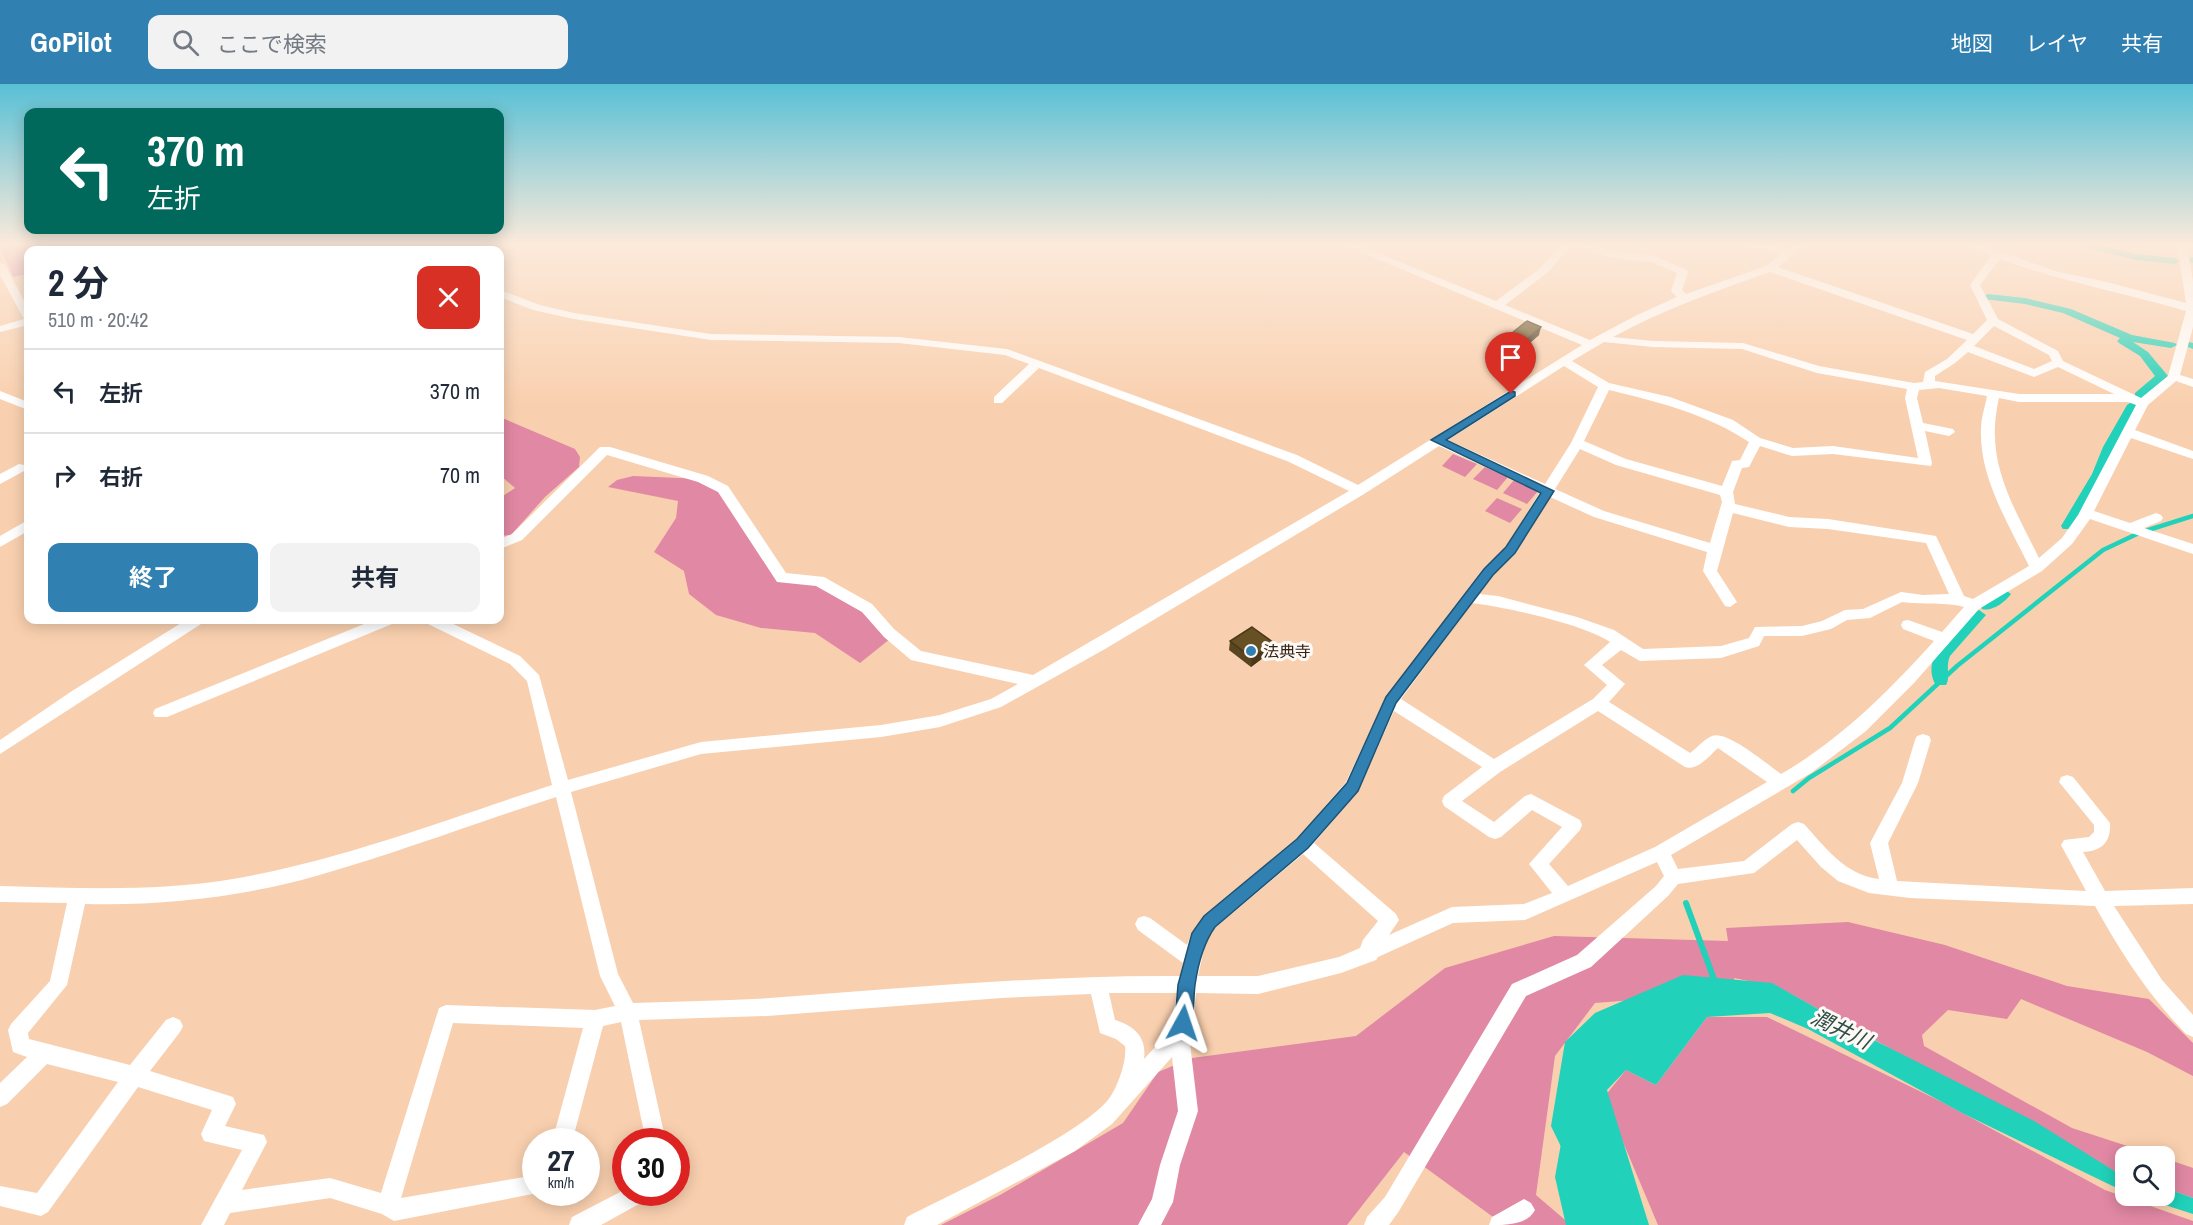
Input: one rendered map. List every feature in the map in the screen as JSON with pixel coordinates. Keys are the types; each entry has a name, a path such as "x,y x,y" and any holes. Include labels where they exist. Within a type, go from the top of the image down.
{"street":[{"path":"513,298 537,308 574,316 711,337 898,340 1007,352 1292,458 1359,490"},
{"path":"1481,298 1597,341 1743,346 1817,369 1914,387 1939,384 2019,398 2136,400 2174,377 2192,309 2154,298"},
{"path":"1498,305 1507,298"},
{"path":"0,894 127,897 231,887 315,869 563,788 701,748 881,731 940,721 996,703 1100,645 1359,490 1597,341 1684,298"},
{"path":"1851,298 1971,343 2034,373 2058,363"},
{"path":"1982,298 1993,321 2054,353 2058,363 2136,400"},
{"path":"1929,385 1929,375 1971,343 1993,321"},
{"path":"0,328 24,323"},
{"path":"1563,361 1605,386 1666,400 1729,423 1756,441 1792,453 1833,450 1926,464 1911,398 1914,387"},
{"path":"998,400 1037,363"},
{"path":"2174,377 2193,383"},
{"path":"915,1225 1068,1144 1105,1117 1179,1035 1183,1023 1192,958 1198,938 1210,921 1303,844 1352,786 1390,701 1488,572 1511,550 1577,443 1605,386"},
{"path":"1994,394 1987,427 1987,447 2001,490 2037,568"},
{"path":"0,395 24,404"},
{"path":"1469,598 1498,601 1541,611 1609,634 1641,655 1721,652 1754,642 1760,631 1802,631 1826,625 1845,615 1865,614 1901,597 1966,602 2037,568 2067,541 2086,513 2128,432 2136,400"},
{"path":"1918,426 1949,432"},
{"path":"2128,432 2193,455"},
{"path":"1437,440 1599,514 1715,549"},
{"path":"1730,602 1710,571 1729,502 1726,492 1737,464 1744,464 1756,441"},
{"path":"1577,443 1621,462 1726,492"},
{"path":"504,542 518,537 604,450 703,479 723,489 783,578 819,581 867,608 889,633 916,656 1033,681"},
{"path":"0,480 19,468"},
{"path":"1727,507 1789,522 1828,524 1931,539 1966,602"},
{"path":"2086,513 2193,549"},
{"path":"2131,528 2156,518"},
{"path":"0,542 24,527"},
{"path":"388,1205 446,1014 595,1019 628,1012 767,1007 1001,989 1258,985 1341,965 1370,954 1452,915 1525,912 1661,852 1805,768 1860,727 1909,679 1944,639 1966,602"},
{"path":"0,748 76,695 190,624"},
{"path":"161,713 377,624"},
{"path":"441,624 515,660 534,679 609,976 628,1012 653,1128"},
{"path":"1908,625 1944,639"},
{"path":"1565,896 1538,864 1574,825 1532,801 1495,832 1450,801 1494,767 1598,703 1617,684 1592,665 1620,642"},
{"path":"1390,701 1494,767"},
{"path":"1598,703 1691,762 1716,741 1728,745 1779,782"},
{"path":"1890,886 1879,843 1910,783 1923,740"},
{"path":"2067,782 2102,823 2102,835 2093,844 2070,845 2101,899 2106,913 2135,960 2184,1011 2193,1028"},
{"path":"1375,1225 1392,1204 1519,990 1584,961 1662,891 1673,877 1748,867 1798,830 1844,876 1863,884 1911,890 2101,899 2193,896"},
{"path":"1303,844 1390,920 1369,946 1370,954"},
{"path":"1661,852 1673,877"},
{"path":"78,896 58,985 18,1030 20,1045 44,1054 134,1076 226,1104 211,1134 257,1142 212,1225"},
{"path":"1144,924 1192,958"},
{"path":"1098,986 1107,1027 1123,1030 1133,1039 1137,1052 1119,1101"},
{"path":"566,1128 595,1019"},
{"path":"0,1196 41,1205 173,1026"},
{"path":"1149,1225 1162,1202 1170,1165 1188,1111 1179,1035"},
{"path":"0,1096 44,1054"},
{"path":"224,1203 330,1188 388,1205 394,1210 522,1187"},
{"path":"580,1225 615,1206"},
{"path":"1500,1225 1524,1210"}],"shaded area":[{"path":"504,419 575,449 580,457 579,467 545,497 511,535 504,536 504,495 515,488 504,478"},
{"path":"1453,454 1477,464 1465,477 1442,466"},
{"path":"1485,467 1508,477 1497,490 1473,479"},
{"path":"633,476 703,479 724,495 782,577 819,581 895,635 860,663 815,633 761,628 716,615 689,594 684,571 654,552 676,518 678,501 608,487 617,480"},
{"path":"1514,480 1538,491 1527,504 1503,493"},
{"path":"1497,498 1522,509 1510,523 1485,511"},
{"path":"1848,922 1945,945 2067,986 2149,999 2193,1043 2193,1076 2147,1052 2021,999 2007,1019 1948,1010 1922,1035 1924,1046 2072,1128 2127,1146 2115,1146 2115,1171 1778,987 1734,978 1736,992 1595,1003 1555,1056 1536,1195 1571,1225 1504,1225 1404,1152 1347,1225 941,1225 1000,1195 1123,1123 1158,1072 1192,1058 1356,1036 1445,968 1554,936 1728,941 1726,928"},
{"path":"1707,1017 1767,1017 1942,1102 2115,1194 2115,1206 2150,1206 2193,1221 2193,1225 1658,1225 1604,1097 1626,1070 1656,1085"},
{"path":"2175,1162 2193,1168 2193,1198 2175,1192"}],"water":[{"path":"1683,975 1772,983 1868,1037 2034,1121 2115,1171 2115,1187 1964,1114 1808,1029 1770,1013 1707,1017 1656,1085 1626,1070 1607,1090 1649,1225 1599,1225 1551,1126 1565,1042 1595,1013"},
{"path":"2175,1192 2193,1198 2193,1214 2168,1206 2175,1206"}],"building":[{"path":"1527,321 1541,327 1527,339 1512,333"},
{"path":"1252,627 1274,643 1252,658 1230,641"}],"waterway":[{"path":"2000,298 2025,301 2067,311 2129,338 2171,345"},
{"path":"2123,341 2144,354 2162,376 2139,396"},
{"path":"2189,345 2193,346"},
{"path":"2068,526 2099,474 2109,447 2133,405"},
{"path":"1793,791 1809,778 1890,728 1957,666 2103,550 2139,533 2193,516"},
{"path":"1987,605 2004,594"},
{"path":"1941,681 1939,671 1944,653 1979,615"},
{"path":"1686,903 1715,982"},
{"name":"潤井川","path":"1579,1138 1573,1177 1584,1225"}],"place":[{"name":"法典寺","path":"1251,651"}],"route":[{"path":"1183,1023 1187,985 1198,938 1210,921 1303,844 1352,786 1390,701 1488,572 1511,550 1548,491 1437,440 1511,394"}]}
